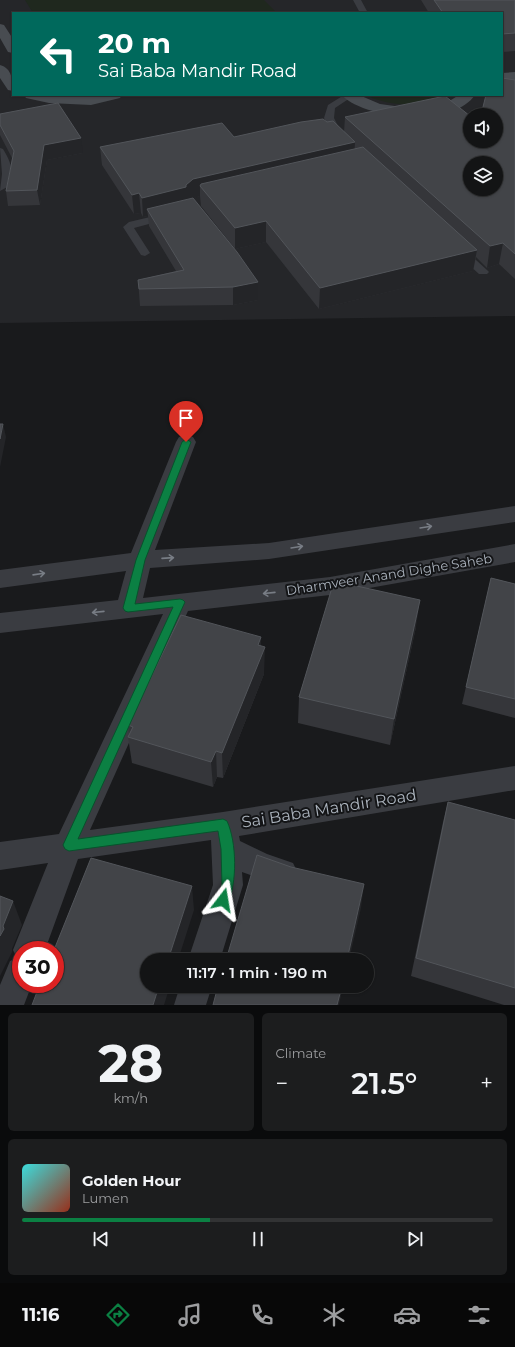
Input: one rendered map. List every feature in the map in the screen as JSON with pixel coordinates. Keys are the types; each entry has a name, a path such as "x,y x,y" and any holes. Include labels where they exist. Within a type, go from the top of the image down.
{"street":[{"path":"0,28 12,47"},
{"path":"0,69 12,86"},
{"path":"503,77 515,76"},
{"path":"36,96 49,99 91,102 112,96"},
{"path":"351,96 376,108 413,112 447,107 459,102 467,96"},
{"path":"128,608 140,560 186,442"},
{"path":"0,579 140,560 268,551 515,514"},
{"name":"Dharmveer Anand Dighe Saheb","path":"0,622 330,586 515,553"},
{"path":"32,941 69,845 180,602"},
{"name":"Sai Baba Mandir Road","path":"0,856 69,845 225,837 515,778"},
{"path":"225,837 261,866 305,879"},
{"path":"206,953 228,885 225,837"},
{"path":"8,1005 13,993"},
{"path":"190,1005 194,993"}],"lane":[{"path":"357,0 363,12"},
{"path":"348,96 331,107 328,118 331,130 348,147"},
{"path":"331,130 345,128"},
{"path":"0,151 6,160 9,172 6,184 0,188"},
{"path":"145,253 128,227 133,224 175,214"},
{"path":"455,246 483,272"}],"shaded area":[{"path":"0,0 515,0 515,316 0,323"}],"green space":[{"path":"25,0 264,0 276,12 32,12"},
{"path":"368,96 442,96 415,104 395,104"}],"building":[{"path":"434,0 515,0 515,33 503,34 503,12 442,12"},
{"path":"503,78 515,80 515,254 503,243 490,246 345,117 445,96 463,110 463,148 503,148 503,108 483,108 486,96 503,96"},
{"path":"58,103 81,138 44,145 37,190 6,191 14,151 0,125 0,114"},
{"path":"323,119 327,122 333,121 355,142 193,179 186,185 186,187 142,198 139,193 132,195 100,147 222,123 234,137 301,122"},
{"path":"363,147 477,250 320,288 266,221 235,228 200,186 201,184"},
{"path":"193,198 237,252 258,282 233,287 139,289 138,280 184,270 147,209"},
{"path":"0,424 3,424 0,439"},
{"path":"491,578 515,584 515,699 466,687"},
{"path":"334,581 420,600 394,719 299,697"},
{"path":"181,615 261,637 258,645 265,647 222,753 216,751 211,762 128,737 133,727 128,725"},
{"path":"448,802 515,820 515,988 416,958"},
{"path":"257,855 291,867 364,884 349,953 228,953"},
{"path":"91,858 192,886 170,953 140,953 140,993 157,993 153,1005 32,1005 37,993 64,993 64,941 58,941"},
{"path":"0,896 13,901 3,926 4,929 0,936"},
{"path":"216,993 340,993 337,1005 213,1005"}],"route":[{"path":"186,442 140,560 128,608 180,602 69,845 223,824 227,849 228,885 223,900"}]}
